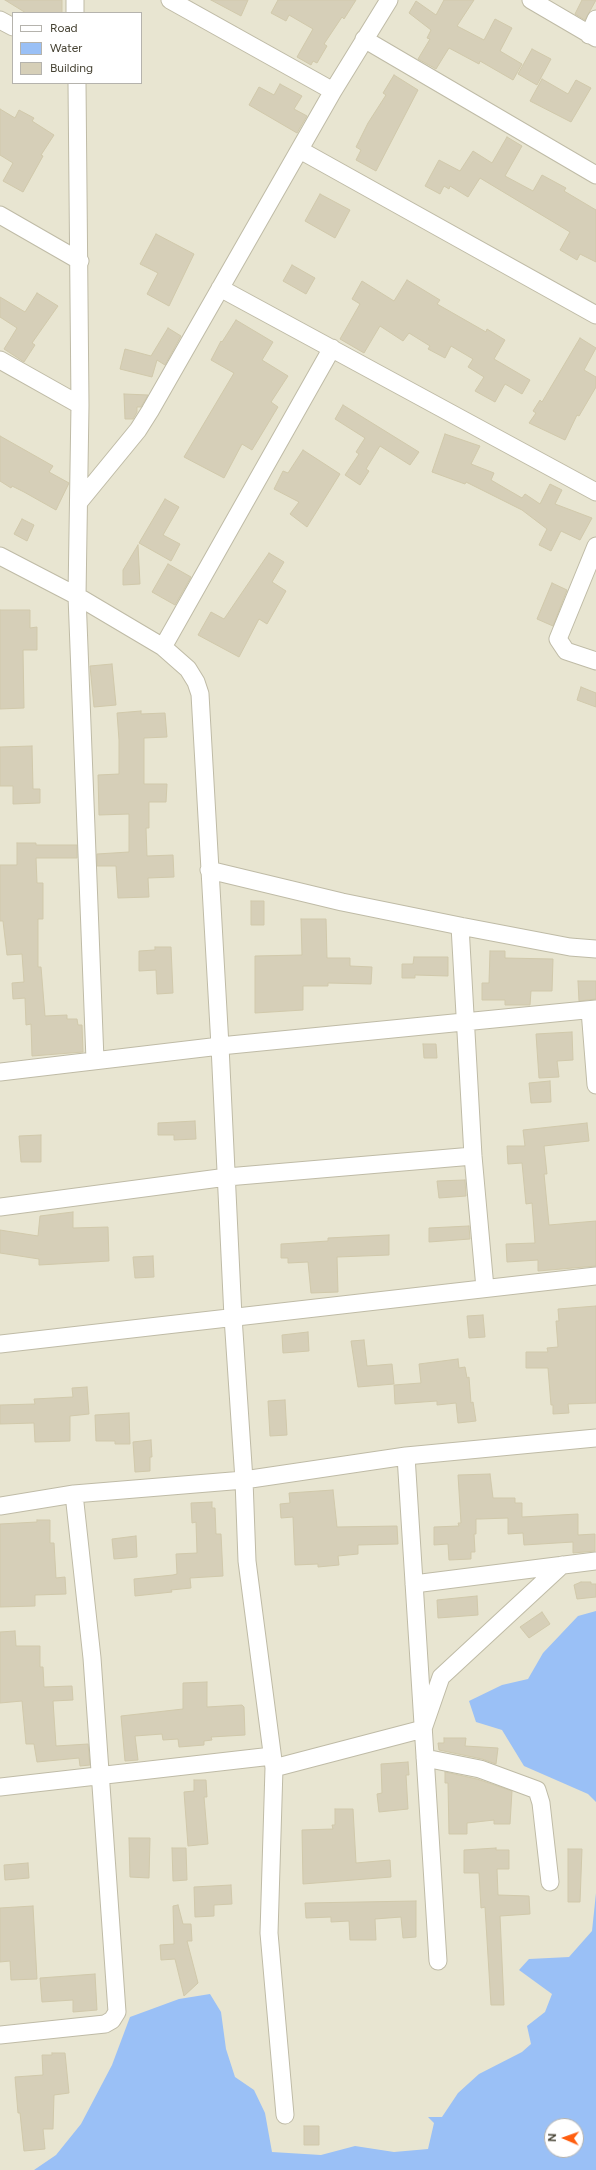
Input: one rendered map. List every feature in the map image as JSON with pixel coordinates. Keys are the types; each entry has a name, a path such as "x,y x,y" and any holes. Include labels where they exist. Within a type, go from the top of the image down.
{"street":[{"path":"75,0 75,12"},
{"path":"170,0 333,91"},
{"path":"79,502 138,430 333,91 389,0"},
{"path":"530,0 592,36 596,19"},
{"path":"0,20 12,26"},
{"path":"364,39 596,175"},
{"path":"77,84 80,261 80,405 77,596 94,1060"},
{"path":"300,150 596,315"},
{"path":"0,215 80,261"},
{"path":"220,288 332,348 444,412 596,492"},
{"path":"163,647 332,348"},
{"path":"0,360 80,405"},
{"path":"596,546 558,639 566,651 596,661"},
{"path":"0,556 77,596 163,647 188,669 196,682 200,694 227,1177 233,1316 244,1480 247,1561 273,1762 269,1933 285,2115"},
{"path":"209,870 342,902 570,947 596,949"},
{"path":"460,926 473,1156 486,1288"},
{"path":"0,1072 220,1046 593,1010 596,1085"},
{"path":"0,1207 227,1177 473,1156"},
{"path":"0,1344 233,1316 596,1276"},
{"path":"0,1506 74,1494 244,1480 406,1456 596,1438"},
{"path":"406,1456 438,1961"},
{"path":"0,2035 105,2024 112,2020 117,2012 92,1658 74,1494"},
{"path":"414,1584 596,1561"},
{"path":"423,1729 441,1678 562,1565"},
{"path":"0,1787 101,1775 273,1762 423,1729"},
{"path":"425,1758 480,1769 537,1790 541,1803 550,1882"}],"shaded area":[{"path":"0,0 596,0 596,2170 0,2170"}],"water":[{"path":"596,1611 596,1802 588,1794 524,1766 502,1730 476,1722 469,1701 502,1685 528,1679 543,1653 578,1616"},
{"path":"596,1893 596,2170 34,2170 56,2155 81,2124 112,2065 130,2017 179,1999 210,1994 221,2012 226,2049 235,2077 254,2090 265,2113 272,2152 321,2155 355,2146 394,2152 428,2149 434,2123 428,2117 442,2117 458,2093 479,2074 522,2052 531,2044 527,2026 545,2012 552,1994 519,1970 529,1959 569,1957 592,1931"}],"building":[{"path":"5,0 62,0 62,12 24,12"},
{"path":"211,0 248,0 241,16"},
{"path":"278,0 356,0 344,19 342,17 324,44 327,46 317,63 313,61 311,65 297,57 313,29 289,15 286,21 271,13"},
{"path":"444,0 474,0 457,26 484,40 495,19 512,28 500,51 522,64 513,80 480,61 479,64 449,48 436,69 418,59 430,39 427,38 431,30 409,13 416,1 436,15"},
{"path":"582,0 596,0 585,20 575,14"},
{"path":"532,49 551,59 537,85 518,74"},
{"path":"394,75 418,90 376,171 356,160 361,150 356,147 368,123 386,95 383,93"},
{"path":"542,79 568,94 576,80 591,88 571,122 530,101"},
{"path":"280,84 302,96 294,109 307,116 297,133 249,105 259,87 274,95"},
{"path":"0,109 15,118 19,110 34,118 32,121 54,135 41,155 43,156 23,192 3,181 13,163 0,155"},
{"path":"507,137 522,146 505,176 533,191 542,175 566,188 564,191 596,210 596,262 580,254 577,260 560,250 570,232 480,178 468,197 450,186 449,189 444,186 440,194 425,186 439,160 460,171 473,151 492,163"},
{"path":"320,194 350,210 335,238 305,221"},
{"path":"156,234 194,254 169,306 147,294 158,273 140,264"},
{"path":"292,265 315,278 306,294 283,281"},
{"path":"407,280 440,300 437,304 486,332 487,329 505,340 494,359 530,380 522,394 505,384 495,402 475,391 484,377 468,367 473,359 451,346 445,358 428,349 430,346 409,333 403,341 380,326 364,353 340,339 360,304 352,299 362,281 394,301"},
{"path":"37,293 58,306 32,343 35,345 24,362 4,349 17,328 0,317 0,297 25,312"},
{"path":"236,320 273,342 262,360 288,376 271,402 278,407 252,450 242,444 224,478 184,457 234,373 211,360 221,341 222,342"},
{"path":"168,328 181,336 165,365 157,360 152,377 120,369 125,349 151,356"},
{"path":"580,338 596,348 584,370 596,377 596,387 579,416 577,415 565,440 529,423 536,413 533,411 540,400 542,402"},
{"path":"124,394 148,395 141,407 137,407 137,412 133,419 125,419"},
{"path":"343,405 419,452 410,465 380,446 366,469 369,471 360,485 345,475 359,454 356,452 365,438 335,419"},
{"path":"445,434 480,446 471,464 494,473 491,480 522,498 525,494 540,504 550,484 562,490 555,504 592,518 580,540 561,531 551,551 539,545 547,529 522,510 466,482 465,484 432,472"},
{"path":"0,436 53,466 49,472 69,483 56,510 24,492 12,486 11,488 0,481"},
{"path":"303,450 340,474 307,527 290,514 299,502 274,489 283,471 288,473"},
{"path":"165,499 179,507 163,535 180,544 171,561 139,543"},
{"path":"22,519 34,525 27,541 14,534"},
{"path":"138,545 140,584 123,585 123,570"},
{"path":"269,553 284,562 272,582 286,591 267,624 259,619 239,657 198,635 211,612 224,619"},
{"path":"168,564 191,577 175,605 152,592"},
{"path":"552,583 567,590 553,626 537,619"},
{"path":"0,610 30,610 30,628 37,627 37,650 23,650 24,708 0,709"},
{"path":"112,664 116,705 94,707 90,666"},
{"path":"581,687 596,693 596,707 577,700"},
{"path":"141,711 141,714 165,713 167,737 144,738 144,784 167,784 166,802 149,802 149,828 146,828 147,856 173,855 174,877 148,878 149,897 118,898 116,866 97,866 97,854 129,852 129,814 99,815 98,775 119,774 117,713"},
{"path":"32,746 33,789 40,789 40,803 13,804 13,786 0,786 0,747"},
{"path":"17,843 36,843 36,845 77,845 77,858 36,858 37,883 43,883 43,919 38,919 38,967 41,967 45,1016 67,1015 67,1019 77,1019 78,1025 82,1025 83,1052 32,1056 31,1024 26,1025 25,998 13,999 12,983 24,982 22,954 7,955 3,921 0,921 0,865 17,865"},
{"path":"251,901 264,901 264,925 251,925"},
{"path":"301,919 326,919 327,958 350,958 350,966 372,967 371,984 328,983 328,986 303,986 303,1010 255,1013 255,956 302,955"},
{"path":"155,947 171,947 173,993 157,994 156,970 139,971 139,951 155,950"},
{"path":"490,951 505,951 505,958 553,959 552,991 531,991 530,1005 505,1005 505,1000 482,1000 482,983 489,983"},
{"path":"414,957 448,957 448,976 415,975 415,978 402,978 402,964 413,964"},
{"path":"578,981 596,981 596,999 579,1001"},
{"path":"572,1032 573,1060 557,1061 559,1077 539,1078 536,1034"},
{"path":"423,1044 436,1044 437,1058 424,1058"},
{"path":"550,1081 551,1102 531,1103 529,1083"},
{"path":"195,1121 196,1139 174,1140 174,1135 158,1135 158,1123"},
{"path":"587,1123 589,1141 544,1146 547,1174 544,1174 549,1225 596,1221 596,1266 538,1271 538,1260 507,1262 506,1244 535,1243 532,1203 526,1204 522,1163 508,1164 507,1146 525,1146 523,1130"},
{"path":"41,1135 41,1162 21,1162 19,1136"},
{"path":"465,1180 466,1196 439,1198 437,1181"},
{"path":"73,1212 73,1228 108,1227 109,1261 39,1265 39,1259 0,1253 0,1230 38,1236 40,1216"},
{"path":"469,1226 470,1239 429,1242 429,1228"},
{"path":"389,1235 389,1255 337,1257 338,1292 311,1293 308,1262 288,1263 288,1258 281,1258 281,1244 328,1241 328,1238"},
{"path":"153,1256 154,1277 135,1278 133,1257"},
{"path":"596,1306 596,1403 568,1404 569,1413 553,1414 548,1368 526,1368 526,1352 548,1352 547,1348 558,1347 556,1321 559,1321 558,1309"},
{"path":"483,1315 485,1337 469,1338 467,1316"},
{"path":"308,1332 309,1351 283,1353 282,1335"},
{"path":"364,1340 367,1366 392,1364 394,1384 358,1387 351,1341"},
{"path":"458,1359 459,1368 465,1367 467,1378 469,1377 471,1403 473,1402 476,1421 458,1423 456,1403 437,1405 437,1401 395,1404 394,1385 421,1383 419,1364"},
{"path":"87,1387 89,1414 70,1416 70,1441 35,1442 34,1423 0,1424 0,1405 35,1404 34,1399 73,1397 72,1388"},
{"path":"285,1400 287,1435 270,1436 268,1401"},
{"path":"129,1413 130,1444 115,1444 115,1441 96,1441 95,1415"},
{"path":"151,1440 152,1457 150,1457 150,1471 135,1472 133,1442"},
{"path":"490,1474 493,1498 515,1498 515,1503 522,1503 522,1517 578,1514 578,1535 595,1534 595,1551 573,1553 573,1542 524,1545 523,1533 508,1534 508,1518 476,1519 476,1534 474,1534 475,1552 471,1552 471,1559 449,1560 448,1544 434,1545 434,1527 459,1526 458,1523 461,1523 458,1475"},
{"path":"333,1490 337,1527 397,1526 398,1544 358,1545 358,1554 338,1556 339,1565 318,1567 318,1564 295,1565 293,1517 281,1518 280,1504 290,1503 289,1493"},
{"path":"212,1502 212,1508 215,1508 216,1534 221,1534 223,1576 190,1578 191,1588 171,1590 172,1592 135,1596 134,1579 177,1574 176,1554 197,1553 196,1522 192,1523 191,1503"},
{"path":"37,1520 50,1520 50,1543 54,1543 56,1578 65,1577 66,1594 35,1595 35,1606 0,1607 0,1524 37,1522"},
{"path":"136,1536 137,1557 114,1559 112,1539"},
{"path":"581,1582 591,1582 591,1584 596,1584 596,1597 577,1599 574,1585"},
{"path":"477,1596 478,1615 438,1618 437,1600"},
{"path":"542,1612 550,1624 529,1638 520,1627"},
{"path":"15,1631 16,1646 40,1646 40,1667 43,1667 44,1687 72,1686 73,1700 53,1701 56,1746 88,1744 90,1765 80,1766 79,1758 37,1762 34,1744 26,1744 22,1701 0,1703 0,1632"},
{"path":"207,1682 207,1707 242,1705 244,1707 245,1735 211,1737 212,1740 204,1741 204,1745 179,1747 178,1739 163,1740 162,1734 135,1736 138,1760 125,1761 121,1716 183,1709 183,1683"},
{"path":"444,1738 466,1738 465,1746 498,1748 496,1764 482,1759 439,1750 438,1743 444,1743"},
{"path":"408,1762 409,1775 406,1775 408,1809 379,1812 377,1794 382,1793 381,1764"},
{"path":"445,1772 477,1779 512,1791 510,1824 494,1824 494,1820 467,1823 467,1834 449,1834 448,1783 445,1783"},
{"path":"194,1780 206,1780 207,1797 204,1797 208,1844 188,1846 184,1792 194,1791"},
{"path":"335,1809 353,1809 356,1863 390,1860 391,1877 303,1884 302,1830 333,1829 332,1825 335,1825"},
{"path":"129,1838 150,1838 149,1878 130,1877"},
{"path":"172,1848 186,1848 187,1880 173,1881"},
{"path":"496,1848 496,1850 509,1850 509,1869 497,1869 498,1895 529,1896 530,1914 500,1916 504,2005 491,2005 485,1907 481,1908 479,1873 464,1873 464,1850"},
{"path":"568,1849 582,1849 580,1902 568,1902"},
{"path":"28,1863 29,1878 5,1880 4,1865"},
{"path":"231,1885 232,1904 214,1905 214,1916 195,1917 194,1887"},
{"path":"416,1901 416,1937 403,1938 401,1917 375,1919 376,1940 350,1940 349,1921 331,1922 331,1917 306,1918 305,1903"},
{"path":"178,1905 183,1924 191,1924 192,1941 187,1941 198,1983 184,1996 175,1959 161,1960 160,1945 174,1944 173,1906"},
{"path":"33,1906 37,1979 11,1980 10,1961 0,1962 0,1908"},
{"path":"95,1974 97,2010 73,2012 73,2000 42,2002 40,1978"},
{"path":"52,2053 65,2053 69,2093 54,2095 53,2129 43,2129 45,2149 24,2151 20,2113 18,2113 15,2077 43,2075 42,2055 52,2055"},
{"path":"304,2126 319,2126 319,2145 304,2145"}]}
